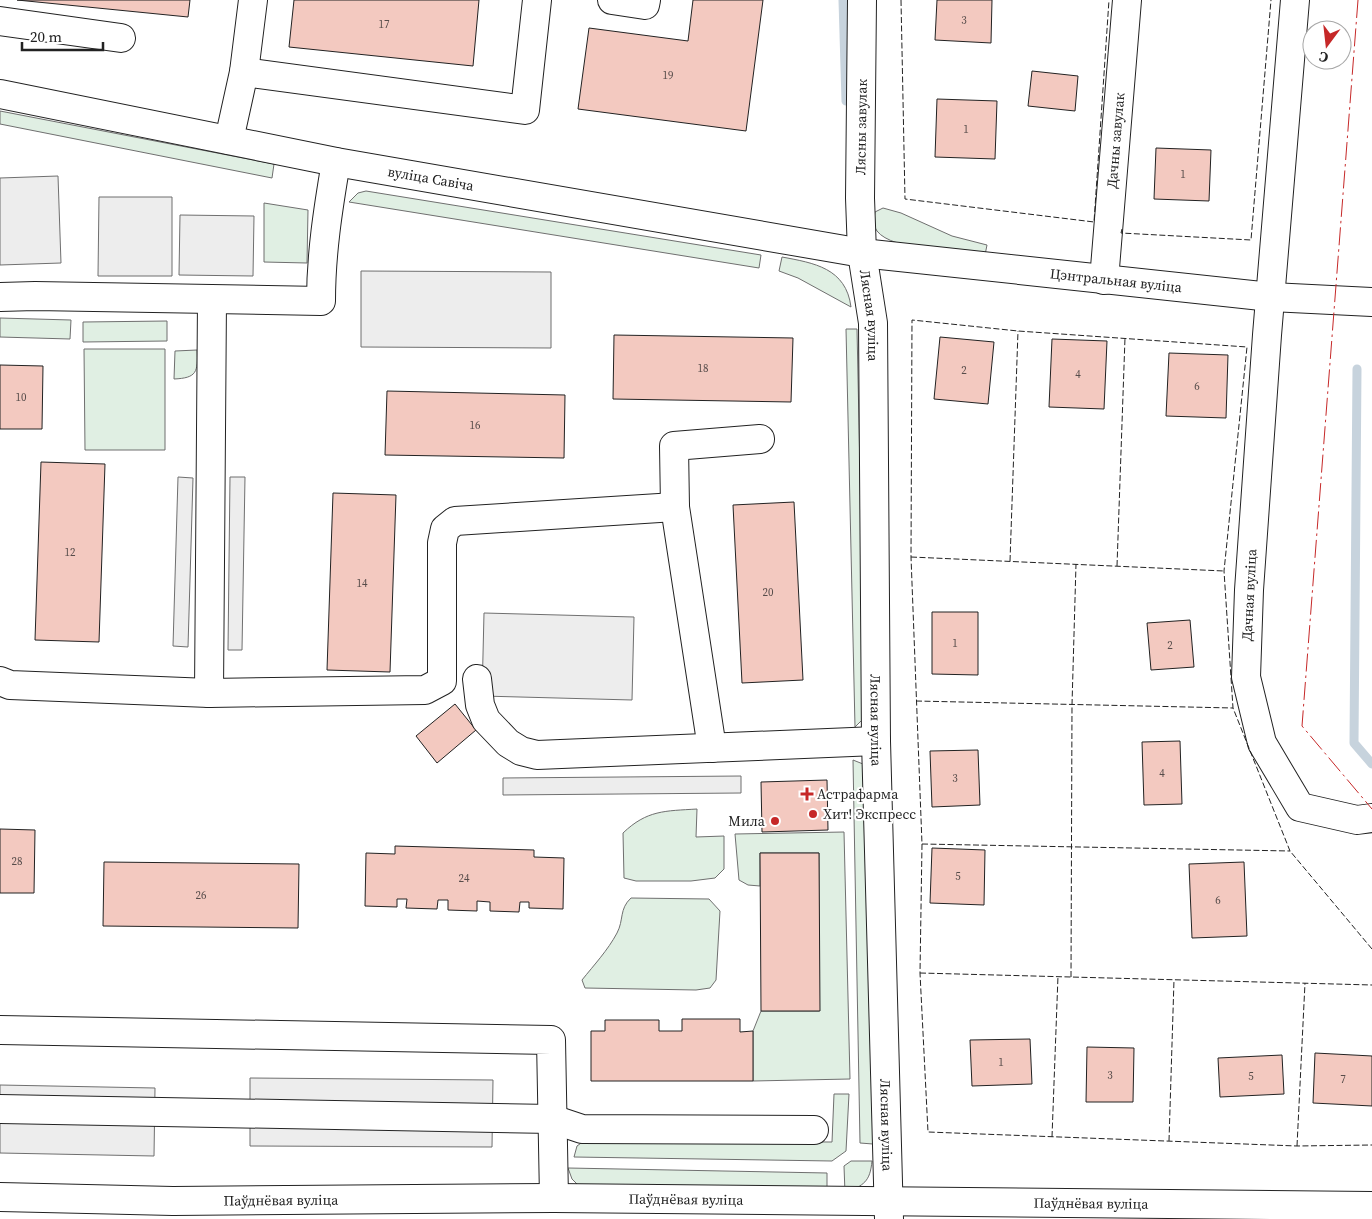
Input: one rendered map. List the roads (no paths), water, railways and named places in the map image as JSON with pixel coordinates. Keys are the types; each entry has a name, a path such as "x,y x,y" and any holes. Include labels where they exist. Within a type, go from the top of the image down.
{"street":[{"path":"229,140 244,72 253,0"},
{"path":"244,72 525,110 537,0"},
{"path":"612,0 645,4 646,0"},
{"name":"Лясны завулак","path":"862,0 860,198 862,253"},
{"name":"Дачны завулак","path":"1104,280 1127,0"},
{"name":"Дачная вуліца","path":"1295,0 1267,335 1249,590 1246,677 1262,743 1300,807 1357,820 1372,818"},
{"path":"0,21 121,38"},
{"name":"вуліца Савіча","path":"0,94 336,162 862,253"},
{"path":"0,297 44,296 320,301 322,261 336,162"},
{"name":"Цэнтральная вуліца","path":"862,253 1271,297 1372,302"},
{"name":"Лясная вуліца","path":"862,253 873,323 876,740 889,1211"},
{"path":"208,693 212,300"},
{"path":"712,748 675,507 674,446 760,440"},
{"path":"0,681 10,685 208,693 425,690 442,681 442,543 445,529 455,522 675,507"},
{"path":"477,679 480,704 486,720 508,743 521,751 537,755 876,740"},
{"path":"0,1030 551,1040 554,1198"},
{"path":"0,1109 552,1119 582,1129 814,1130"},
{"name":"Паўднёвая вуліца","path":"0,1197 140,1210 473,1209 554,1198 889,1211 1372,1206"}],"waterway":[{"path":"843,0 846,101"},
{"path":"1357,369 1354,743 1372,764"}],"place":[{"name":"Астрафарма","path":"807,794"},
{"name":"Хит! Экспресс","path":"813,814"},
{"name":"Мила","path":"775,821"}]}
